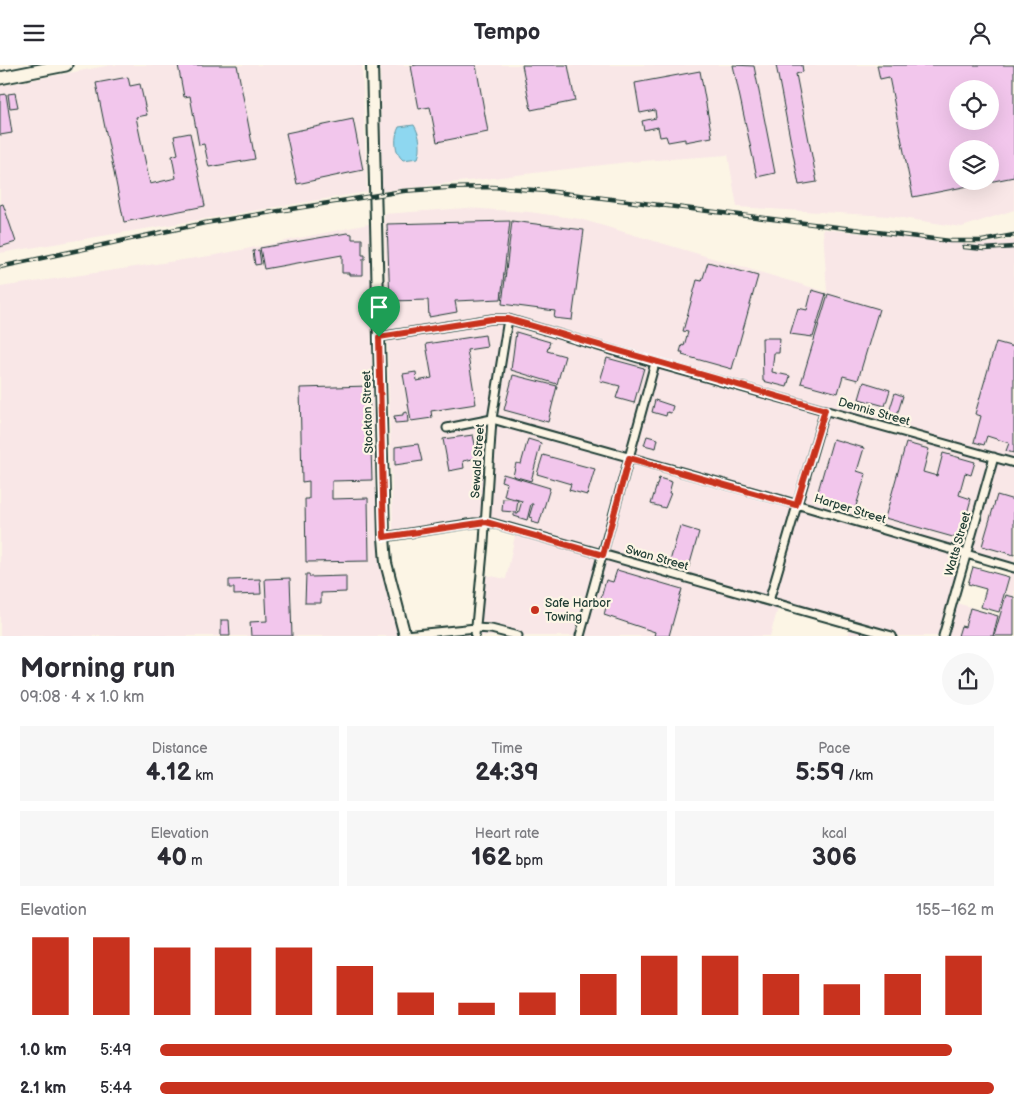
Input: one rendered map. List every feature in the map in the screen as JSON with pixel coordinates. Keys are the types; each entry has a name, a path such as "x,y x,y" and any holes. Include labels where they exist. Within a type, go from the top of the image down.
{"main road":[{"path":"0,78 64,65"},
{"name":"Stockton Street","path":"372,65 384,537 386,563 405,635"}],"street":[{"name":"Dennis Street","path":"379,337 492,319 508,319 655,363 1014,463"},
{"name":"Sewald Street","path":"476,632 486,522 492,419 508,319"},
{"path":"580,636 655,363"},
{"path":"769,601 825,410"},
{"name":"Harper Street","path":"447,428 492,419 1014,568"},
{"name":"Watts Street","path":"944,636 994,457"},
{"name":"Swan Street","path":"384,537 486,522 892,636"},
{"path":"405,635 476,632 491,629 518,636"}],"shaded area":[{"path":"111,65 362,65 367,192 0,253 0,86"},
{"path":"380,65 1014,65 1014,210 962,227 889,216 737,207 728,155 628,162 382,191"},
{"path":"466,208 529,212 580,219 827,292 823,229 973,245 1014,240 1014,636 848,636 853,621 780,601 770,636 412,636 411,631 481,624 486,575 506,579 517,526 489,520 393,533 384,214","holes":["963,548 1013,562 999,615 949,601"]},
{"path":"369,224 375,478 380,552 398,636 0,636 0,287 216,255"}],"water":[{"path":"414,125 420,141 418,158 403,160 396,149 397,131 399,127"}],"building":[{"path":"178,65 237,65 255,159 209,167 204,144 199,145 190,96 184,97"},
{"path":"476,65 488,132 437,142 430,107 419,109 411,66"},
{"path":"522,65 568,65 575,101 531,110"},
{"path":"733,65 754,66 775,173 757,177"},
{"path":"776,65 802,65 803,72 796,74 817,182 799,185"},
{"path":"877,65 1014,65 1014,177 999,180 999,140 949,140 949,190 913,197 889,77 880,79"},
{"path":"700,71 712,137 685,142 685,139 668,142 666,136 660,137 658,127 644,130 642,121 656,118 655,110 640,113 635,83"},
{"path":"128,77 130,86 140,84 147,115 136,117 150,184 176,178 172,156 178,154 174,136 190,133 205,206 124,222 96,83"},
{"path":"15,93 18,107 10,108 8,94"},
{"path":"6,94 12,133 0,135 0,95"},
{"path":"353,119 363,170 297,184 286,133"},
{"path":"3,204 16,242 0,247 0,205"},
{"path":"510,221 501,299 455,301 457,312 429,317 428,300 390,301 387,224"},
{"path":"512,221 584,230 572,320 554,318 555,311 502,304"},
{"path":"347,233 352,234 352,239 362,239 362,255 365,255 365,259 363,259 363,275 342,273 342,255 264,269 260,248"},
{"path":"259,250 261,264 255,265 253,251"},
{"path":"708,262 758,276 732,369 682,355 683,352 680,352 688,332 683,331 697,280 702,281"},
{"path":"812,290 826,294 813,337 790,334 798,308 807,310"},
{"path":"828,294 879,309 858,380 843,376 838,393 801,383"},
{"path":"516,332 550,342 547,351 565,356 557,384 511,370"},
{"path":"485,335 487,347 467,350 476,404 431,411 432,418 411,421 403,374 416,372 417,381 432,378 426,344"},
{"path":"762,338 780,338 779,353 774,353 772,372 790,376 787,387 763,381"},
{"path":"996,342 1014,347 1014,453 1006,451 1009,443 987,436 984,445 974,442 981,416 975,414"},
{"path":"607,358 644,368 634,403 616,398 620,386 600,381"},
{"path":"513,375 557,386 548,422 504,410"},
{"path":"864,382 890,390 885,406 859,399"},
{"path":"369,386 372,480 332,481 332,499 368,498 369,561 306,562 305,499 309,499 309,481 302,482 300,388"},
{"path":"895,393 903,396 897,415 889,412"},
{"path":"655,400 673,406 671,413 667,412 666,416 652,412"},
{"path":"407,412 408,422 395,423 394,416 403,415 403,413"},
{"path":"473,435 478,458 463,461 464,468 449,471 443,439"},
{"path":"647,436 658,439 656,448 644,445"},
{"path":"528,439 541,443 531,481 513,476 516,463 521,464"},
{"path":"833,439 864,448 857,471 866,474 855,509 816,498"},
{"path":"906,443 929,449 923,472 937,476 943,453 975,462 971,475 965,473 959,495 971,499 960,539 885,518"},
{"path":"418,444 422,461 395,465 395,447"},
{"path":"543,455 595,469 587,495 569,490 571,484 537,474"},
{"path":"503,474 550,488 539,524 531,522 532,518 529,517 533,504 531,504 527,520 514,516 514,512 502,511 503,499 518,500 516,514 518,514 522,501 504,496 507,483 501,481"},
{"path":"659,478 672,482 669,493 671,493 665,508 651,504"},
{"path":"997,495 1014,500 1014,555 982,546"},
{"path":"680,526 699,532 689,567 670,561"},
{"path":"973,567 1009,577 999,612 981,607 986,589 968,584"},
{"path":"617,570 682,589 669,636 654,636 655,632 604,615 606,607 599,605 606,580 613,582"},
{"path":"306,574 309,574 310,577 346,576 346,592 321,593 321,603 305,603"},
{"path":"290,578 292,636 251,636 250,622 267,621 265,579"},
{"path":"260,579 261,594 234,595 234,588 229,588 229,580"},
{"path":"1006,595 1014,597 1014,636 994,636"},
{"path":"970,608 998,616 993,636 958,636 961,626 965,627"},
{"path":"221,620 229,620 230,636 221,636"}],"railway":[{"path":"0,267 205,223 403,191 445,188 492,187 547,191 950,241 982,241 1014,235"},
{"path":"964,247 984,249 1014,247"}],"place":[{"name":"Safe Harbor Towing","path":"535,610"}],"route":[{"path":"492,319 508,319 655,363 825,410 796,505 629,458 603,555 486,522 384,537 379,337 492,319"}]}
